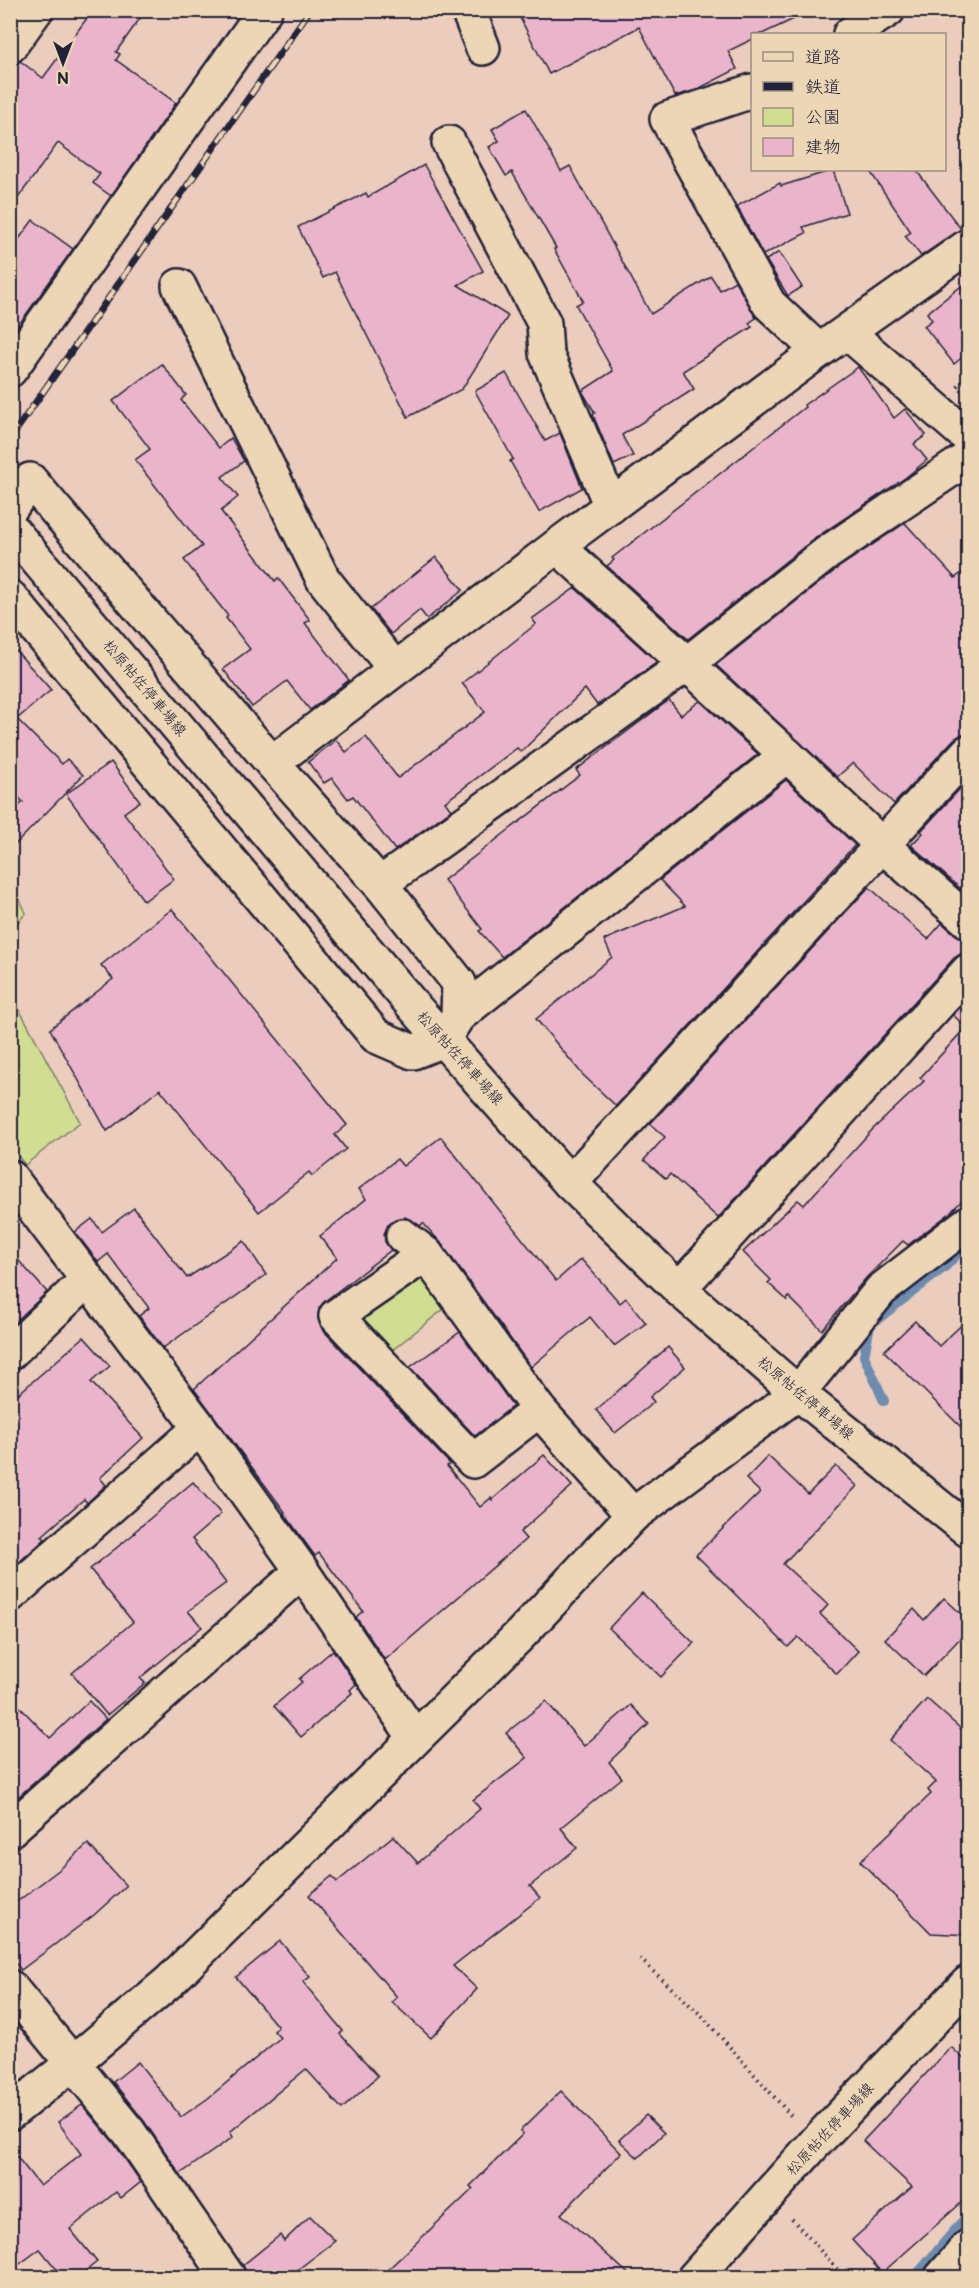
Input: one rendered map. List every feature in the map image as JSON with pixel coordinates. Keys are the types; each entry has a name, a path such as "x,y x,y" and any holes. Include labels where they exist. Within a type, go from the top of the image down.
{"street":[{"path":"10,46 36,10"},
{"path":"10,370 265,10"},
{"path":"468,10 483,48"},
{"path":"852,33 888,10"},
{"path":"751,92 667,119 769,304 819,351"},
{"path":"449,143 544,323 546,353 611,506"},
{"path":"272,763 557,546 819,351 969,246"},
{"path":"179,286 323,579 395,669"},
{"path":"847,332 969,438"},
{"path":"381,884 687,664 827,553 969,458"},
{"path":"10,509 30,480 272,763 381,884 459,983 451,1028"},
{"name":"松原帖佐停車場線","path":"10,528 416,1009 451,1028 570,1183 679,1289 798,1393 969,1530"},
{"path":"557,546 788,755 883,846 969,921"},
{"path":"10,597 376,1036 413,1052 451,1028 788,755"},
{"path":"570,1183 969,752"},
{"path":"679,1289 969,971"},
{"path":"10,1178 200,1428 302,1571 415,1738"},
{"path":"10,2113 170,1981 520,1635 633,1515 798,1393 881,1290 969,1223"},
{"path":"539,1410 473,1461 336,1316 415,1245 539,1410 633,1515"},
{"path":"10,1353 87,1280"},
{"path":"10,1595 200,1428"},
{"path":"10,1830 302,1571"},
{"name":"松原帖佐停車場線","path":"694,2277 816,2143 969,1983"},
{"path":"10,1987 129,2132 229,2277"},
{"path":"941,2277 969,2247"}],"path":[{"path":"640,1959 702,2016 816,2143"},
{"path":"769,2194 845,2277"}],"green space":[{"path":"15,889 26,913 11,930 11,893"},
{"path":"10,992 80,1122 25,1165 11,1147"},
{"path":"429,1274 450,1304 386,1355 359,1328 358,1312 406,1276"}],"building":[{"path":"93,10 146,10 116,52 120,54 116,60 176,103 111,196 93,183 100,174 58,143 10,209 10,64 20,61 43,78"},
{"path":"516,10 813,10 764,33 751,33 751,40 728,51 737,69 696,90 675,96 639,27 549,74"},
{"path":"526,109 561,171 570,166 651,314 711,276 720,290 735,281 756,318 749,323 752,327 683,371 694,389 622,435 633,456 614,465 593,415 595,413 582,391 613,371 576,305 583,301 554,249 556,248 512,172 506,176 489,147 499,141 492,129"},
{"path":"424,165 483,271 458,285 508,316 462,389 408,417 335,272 323,278 298,227 366,193 368,197"},
{"path":"833,171 847,213 803,227 806,233 763,255 737,206 780,183 781,186"},
{"path":"870,171 917,171 961,229 921,256 905,236 911,232"},
{"path":"33,220 73,249 10,337 10,251"},
{"path":"779,252 802,287 788,296 766,260"},
{"path":"969,280 969,352 954,364 924,326 932,320 927,313"},
{"path":"162,364 186,395 181,400 219,448 231,438 244,461 222,477 238,497 221,511 275,581 278,578 310,620 305,623 349,680 310,710 287,681 252,707 223,669 250,649 226,618 228,616 184,560 202,546 135,460 150,449 113,401"},
{"path":"858,367 894,418 905,409 926,435 914,444 927,460 905,478 815,538 688,639 607,566 614,560 612,558 805,407 804,405"},
{"path":"506,373 545,441 560,433 582,488 539,512 475,391"},
{"path":"905,523 955,578 969,567 969,734 962,734 954,739 894,804 853,763 837,777 716,665 838,568"},
{"path":"436,557 463,590 427,619 420,610 391,634 371,609"},
{"path":"575,588 657,662 597,705 585,689 521,752 517,748 445,802 451,810 395,850 353,796 348,799 332,778 324,783 308,762 336,740 346,752 366,737 398,778 485,712 462,683 536,624 532,619"},
{"path":"10,644 51,690 17,719 62,764 67,759 83,775 10,850 10,814 23,802 10,789"},
{"path":"669,700 681,715 700,701 758,754 502,957 479,931 482,929 444,880 580,775 576,770"},
{"path":"111,762 140,801 124,813 174,879 144,901 66,794"},
{"path":"969,779 969,896 911,845"},
{"path":"786,780 855,845 616,1106 583,1075 536,1019 612,957 604,940 685,906 660,880"},
{"path":"869,887 928,939 942,923 956,935 969,939 969,953 962,953 954,958 718,1218 670,1174 666,1179 644,1160 665,1137 650,1124"},
{"path":"172,909 347,1125 335,1135 346,1149 312,1176 309,1172 259,1212 160,1089 107,1131 50,1029 113,979 101,965"},
{"path":"969,998 969,1193 950,1213 908,1245 903,1241 866,1278 822,1330 789,1297 787,1300 768,1283 771,1280 743,1252 798,1200 804,1205 872,1130 924,1081 920,1078 966,1027 953,1015"},
{"path":"441,1137 556,1281 581,1259 620,1303 626,1298 646,1323 614,1346 590,1317 531,1367 441,1243 423,1223 420,1226 405,1217 395,1219 388,1225 384,1234 385,1242 391,1250 319,1308 318,1319 322,1329 450,1464 447,1466 480,1507 491,1498 492,1500 544,1455 572,1486 520,1532 526,1539 385,1660 356,1617 363,1611 319,1553 315,1556 194,1389 337,1258 320,1236 366,1199 359,1189 397,1159 403,1166"},
{"path":"134,1208 187,1278 244,1241 266,1275 163,1348 139,1316 149,1308 108,1254 98,1262 75,1232 92,1219 102,1232"},
{"path":"10,1251 47,1292 10,1327"},
{"path":"969,1318 969,1435 884,1351 915,1321 939,1346"},
{"path":"460,1332 513,1406 475,1436 410,1367"},
{"path":"84,1337 110,1366 91,1382 143,1438 100,1478 106,1485 87,1503 84,1499 42,1536 45,1539 10,1570 10,1401"},
{"path":"668,1347 685,1367 650,1397 654,1402 615,1433 596,1410"},
{"path":"768,1456 808,1494 836,1466 857,1486 783,1564 828,1605 820,1614 858,1651 837,1674 798,1637 788,1647 696,1555 760,1492 746,1479"},
{"path":"193,1482 221,1514 192,1539 226,1583 188,1611 202,1627 140,1678 145,1683 107,1715 72,1673 133,1622 90,1569"},
{"path":"642,1593 694,1643 661,1677 609,1628"},
{"path":"944,1598 969,1621 969,1629 924,1676 885,1639 914,1609 924,1620"},
{"path":"333,1650 356,1684 350,1690 352,1693 301,1737 274,1706 302,1682 299,1679"},
{"path":"10,1697 50,1738 89,1701 106,1719 10,1804"},
{"path":"927,1699 969,1736 969,1935 931,1933 860,1861 931,1794 928,1790 936,1782 890,1740"},
{"path":"546,1701 584,1746 631,1705 649,1724 609,1762 622,1778 561,1828 577,1848 530,1886 540,1898 453,1966 477,1989 431,2038 392,2002 397,1997 309,1895 332,1876 337,1882 393,1836 418,1863 480,1809 473,1800 527,1758 506,1733"},
{"path":"88,1844 126,1886 94,1915 21,1970 10,1957 10,1907 60,1869"},
{"path":"280,1941 310,1977 303,1982 343,2031 340,2034 378,2076 342,2109 306,2069 230,2132 233,2137 180,2174 144,2121 113,2082 138,2062 181,2117 207,2099 280,2038 274,2031 278,2027 236,1977"},
{"path":"951,2047 969,2064 969,2196 882,2273 852,2240 912,2187 863,2141"},
{"path":"561,2091 621,2153 561,2214 632,2277 380,2277 473,2189 470,2186 523,2134 520,2131"},
{"path":"82,2105 114,2143 141,2182 121,2198 116,2192 70,2229 97,2262 78,2277 63,2277 40,2249 10,2271 10,2148 40,2186 81,2154 58,2122"},
{"path":"646,2115 664,2133 638,2158 619,2140"},
{"path":"310,2216 335,2241 288,2277 248,2277 243,2265 280,2235 284,2241"}],"waterway":[{"path":"884,1401 864,1356 870,1325 947,1265 968,1242"},
{"path":"914,2278 968,2215"}],"railway":[{"path":"10,439 310,10"}]}
